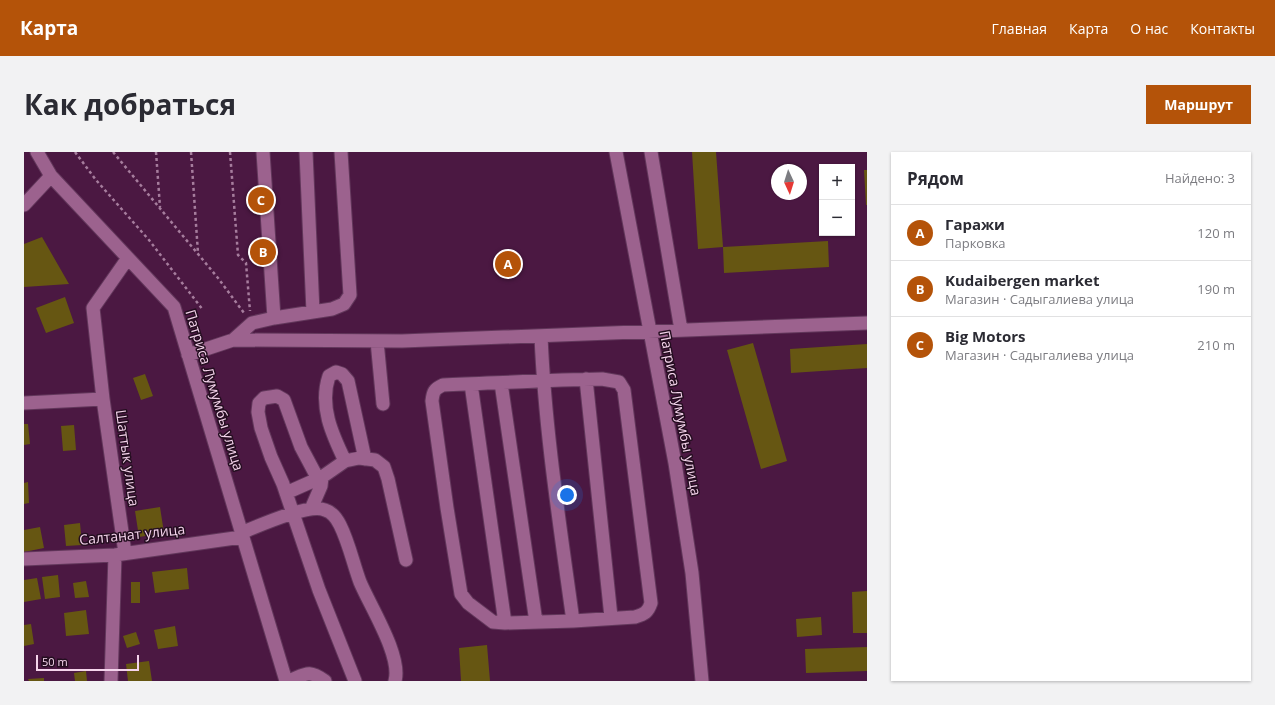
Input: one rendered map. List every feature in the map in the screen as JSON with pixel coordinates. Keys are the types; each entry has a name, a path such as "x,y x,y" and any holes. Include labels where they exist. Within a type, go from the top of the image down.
{"street":[{"name":"Патриса Лумумбы улица","path":"37,152 51,176 174,307 287,681"},
{"path":"263,152 274,318"},
{"path":"306,152 313,312"},
{"path":"233,340 252,323 332,309 344,304 350,295 341,152"},
{"name":"Патриса Лумумбы улица","path":"616,152 649,332 678,478 692,573 702,681"},
{"path":"651,152 681,330"},
{"path":"24,206 51,176"},
{"path":"103,399 93,308 128,258"},
{"path":"188,354 233,340 377,341 867,323"},
{"path":"541,336 543,380 573,621"},
{"path":"377,341 383,404"},
{"path":"345,462 331,432 325,404 326,386 329,376 336,372 342,374 348,381 365,459"},
{"path":"586,379 611,617"},
{"path":"602,379 619,382 624,390 651,603 649,610 644,614 635,617 611,617 573,621 493,622 468,603 462,594 447,508 432,401 433,393 437,388 443,386 543,380 602,379"},
{"path":"501,383 536,622"},
{"path":"471,384 505,623"},
{"path":"355,681 319,590 286,493 261,428 258,412 259,403 264,398 277,396 284,400 301,447 320,478 321,486 311,509 324,509 332,513 339,524 361,583 382,627 392,654 397,674 396,681"},
{"name":"Шаттык улица","path":"24,403 103,399 120,554 111,681"},
{"path":"286,493 320,478 345,462 359,458 375,460 384,467 388,479 406,560"},
{"name":"Салтанат улица","path":"24,559 120,554 242,535 277,519 311,509"},
{"path":"287,681 308,673 315,674 325,681"}],"path":[{"path":"76,152 96,180 149,240 203,310"},
{"path":"156,152 160,208"},
{"path":"191,152 198,254"},
{"path":"230,152 238,255 246,263 252,323"},
{"path":"114,153 218,278 252,323"}],"building":[{"path":"692,152 716,152 723,247 698,249"},
{"path":"864,170 867,170 867,205 866,205"},
{"path":"42,237 69,284 24,287 24,244"},
{"path":"828,241 829,267 724,273 723,247"},
{"path":"65,297 74,323 46,333 36,308"},
{"path":"753,343 787,461 761,469 727,350"},
{"path":"867,344 867,368 791,373 790,349"},
{"path":"145,374 153,396 141,400 133,378"},
{"path":"24,424 28,424 30,444 24,445"},
{"path":"74,425 76,450 63,451 61,426"},
{"path":"28,482 29,503 24,504 24,483"},
{"path":"160,507 164,533 139,537 135,511"},
{"path":"80,523 82,545 66,546 64,525"},
{"path":"40,527 44,548 24,552 24,530"},
{"path":"187,568 189,589 155,593 152,572"},
{"path":"58,575 60,597 45,599 42,577"},
{"path":"37,578 41,599 24,602 24,580"},
{"path":"86,581 89,597 75,598 73,583"},
{"path":"131,582 140,582 140,603 131,603"},
{"path":"867,591 867,633 853,633 852,592"},
{"path":"86,610 89,634 66,636 64,613"},
{"path":"821,617 822,635 797,637 796,619"},
{"path":"31,624 34,644 24,646 24,625"},
{"path":"175,626 178,646 158,649 154,630"},
{"path":"136,632 140,644 127,648 123,636"},
{"path":"487,645 490,681 461,681 459,648"},
{"path":"867,647 867,671 806,673 805,649"},
{"path":"149,661 152,681 128,681 126,664"},
{"path":"86,671 87,681 75,681 74,673"},
{"path":"44,678 44,681 29,681 28,679"}],"place":[{"name":"Big Motors","path":"261,200"},
{"name":"Kudaibergen market","path":"263,252"},
{"name":"Гаражи","path":"508,264"}]}
